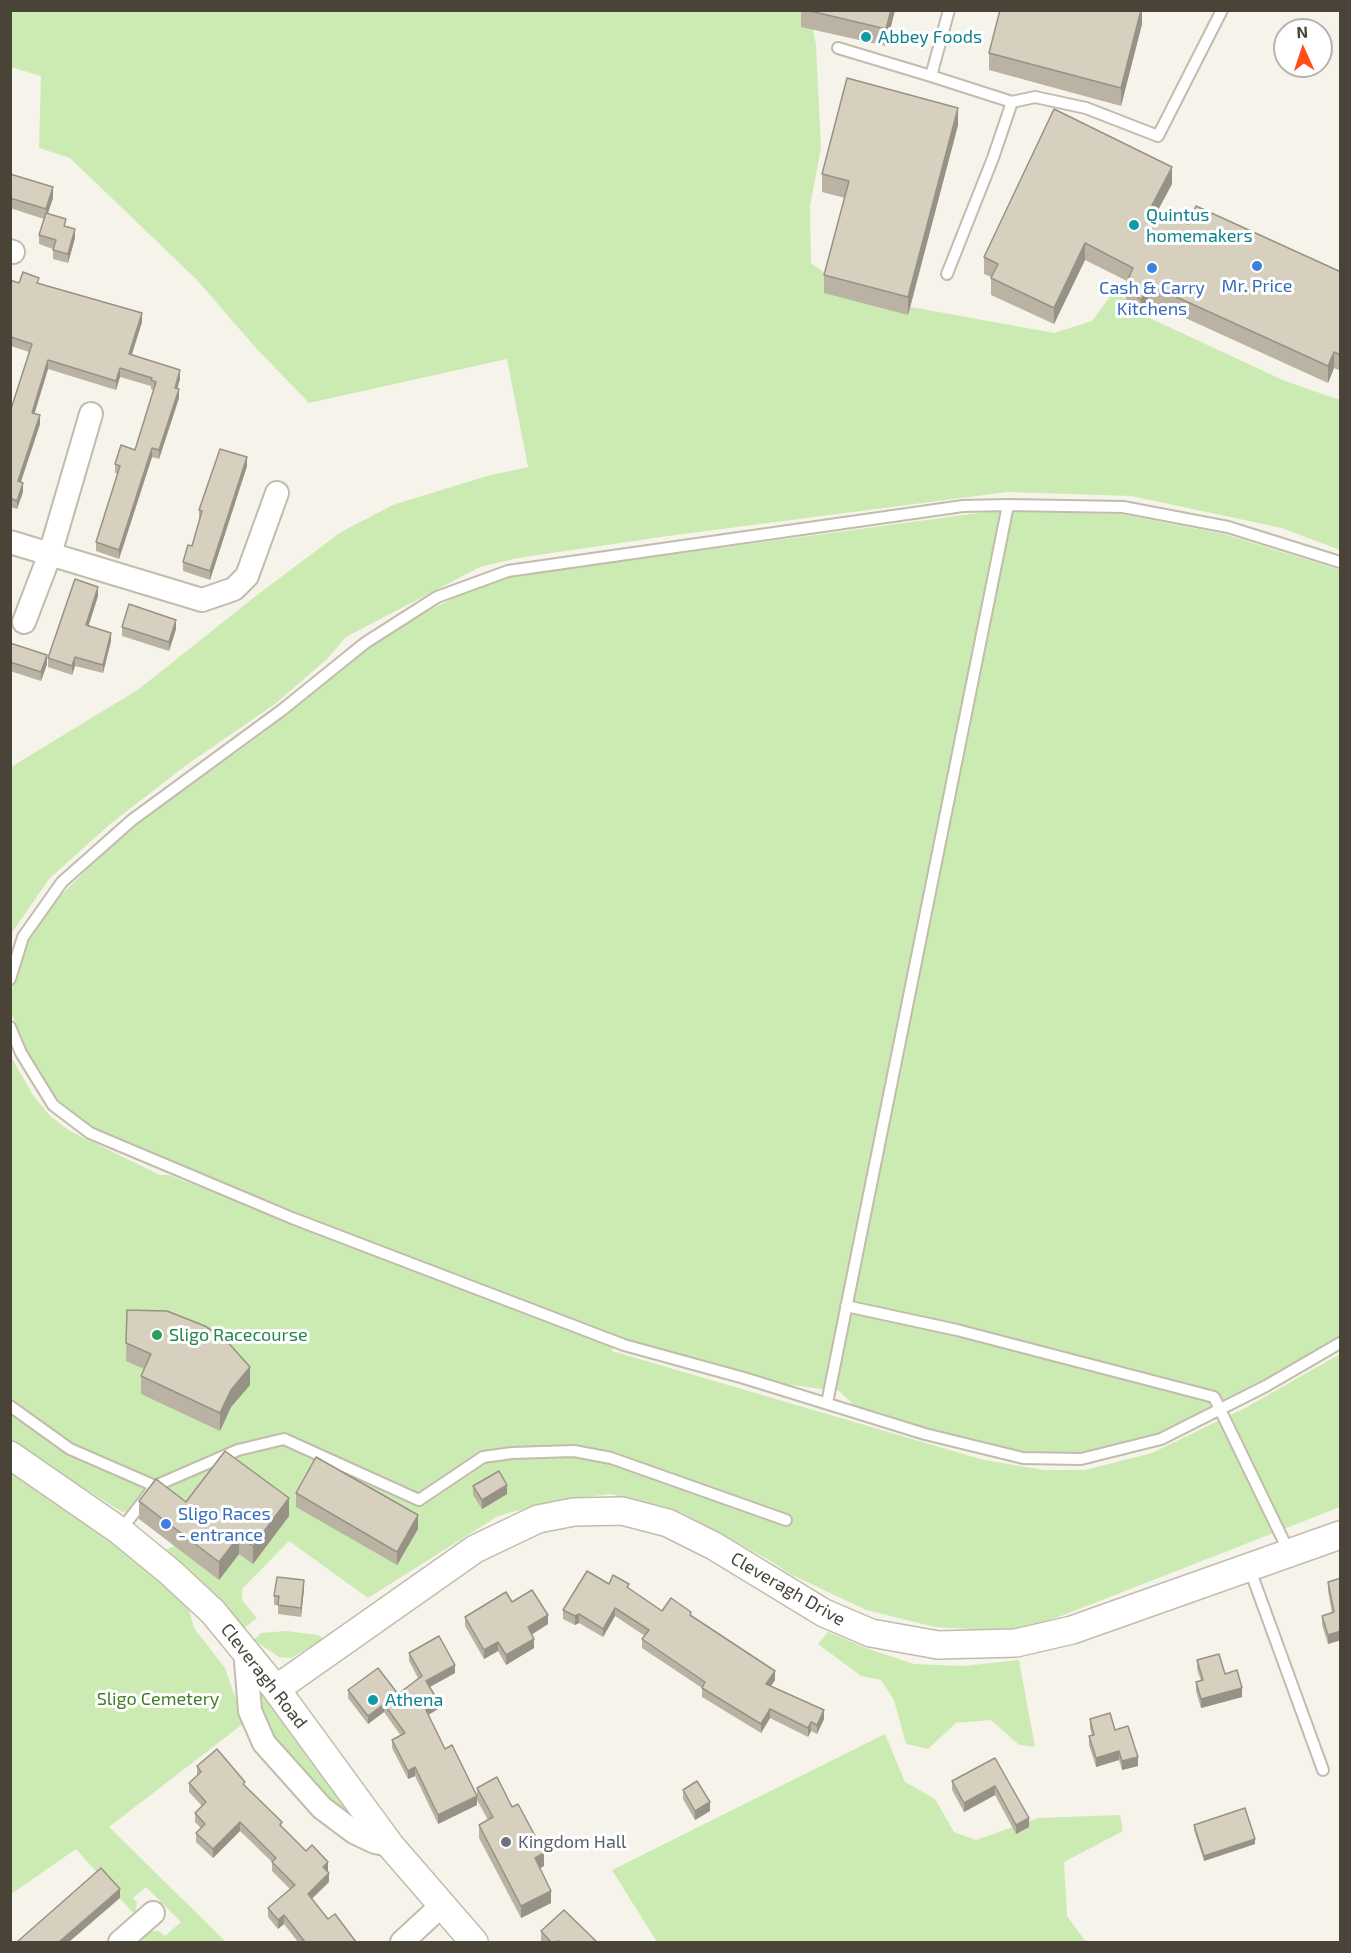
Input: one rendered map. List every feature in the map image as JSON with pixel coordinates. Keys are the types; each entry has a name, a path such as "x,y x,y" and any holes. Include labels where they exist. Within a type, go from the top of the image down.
{"street":[{"path":"24,622 50,554 90,414"},
{"path":"10,542 202,600 234,589 247,576 277,493"},
{"name":"Cleveragh Road","path":"10,1455 120,1531 205,1604 245,1649 276,1689 390,1845 474,1942"},
{"name":"Cleveragh Drive","path":"276,1689 475,1549 538,1518 574,1512 622,1511 669,1523 714,1546 824,1613 871,1633 938,1645 977,1646 1016,1643 1072,1630 1341,1535"},
{"path":"245,1649 250,1711 264,1743 322,1808 354,1832 375,1842 390,1845"},
{"path":"402,1942 441,1906"},
{"path":"120,1942 153,1913"}],"lane":[{"path":"931,76 949,10"},
{"path":"838,48 1012,102 1035,97 1086,108 1158,136 1222,10"},
{"path":"947,274 993,158 1012,102"},
{"path":"10,979 23,937 62,882 132,820 282,710 365,643 437,597 508,571 963,506 1008,505 1122,507 1228,527 1341,562"},
{"path":"827,1403 1008,505"},
{"path":"10,1027 21,1053 53,1105 90,1133 292,1218 624,1346 827,1403 925,1434 1023,1458 1081,1460 1161,1439 1341,1343"},
{"path":"846,1306 957,1330 1215,1397 1289,1552"},
{"path":"10,1406 70,1449 155,1486"},
{"path":"120,1531 155,1486 238,1450 284,1439 419,1500 483,1457 512,1453 574,1451 611,1458 786,1520"},
{"path":"1249,1566 1323,1770"}],"green space":[{"path":"11,11 809,11 816,44 821,148 810,206 811,263 857,297 1054,333 1092,321 1117,287 1141,314 1285,381 1340,400 1340,550 1282,528 1131,496 1007,492 668,536 518,558 480,567 346,637 327,659 275,704 185,766 109,825 49,879 11,934 11,767 139,689 257,595 341,532 393,505 487,476 528,467 507,359 309,403 255,347 197,280 70,158 39,148 41,76 11,67"},
{"path":"993,511 1120,514 1224,534 1340,570 1340,1339 1240,1395 1154,1437 1080,1455 1023,1454 926,1430 855,1406 839,1391 784,1384 643,1346 495,1292 93,1131 60,1102 44,1082 26,1050 12,1014 12,989 17,964 29,937 57,899 123,834 262,734 338,671 401,625 465,592 512,576"},
{"path":"10,1055 33,1095 50,1116 70,1131 160,1175 169,1175 613,1347 612,1351 984,1460 1044,1470 1085,1470 1152,1453 1247,1407 1340,1354 1340,1507 1038,1625 1007,1631 935,1627 866,1610 790,1574 681,1512 611,1494 553,1501 498,1516 368,1598 289,1541 242,1589 242,1600 257,1618 243,1629 163,1551 174,1546 179,1534 143,1509 122,1512 11,1442"},
{"name":"Sligo Cemetery","path":"10,1473 105,1538 186,1599 194,1628 225,1668 244,1723 109,1827 226,1942 135,1942 152,1931 159,1931 165,1936 181,1922 146,1887 133,1898 137,1903 135,1915 76,1849 11,1894"},
{"path":"286,1631 318,1635 324,1639 291,1658 279,1657 254,1640 261,1633"},
{"path":"828,1632 914,1664 964,1666 1019,1660 1035,1747 1019,1745 991,1720 956,1723 928,1749 906,1744 894,1700 881,1680 861,1676 818,1644"},
{"path":"254,1683 357,1822 328,1802 263,1726"},
{"path":"885,1734 905,1782 935,1799 954,1832 976,1840 1038,1818 1120,1815 1123,1831 1064,1862 1067,1916 1086,1942 657,1942 612,1870"}],"building":[{"path":"806,10 891,10 886,29"},
{"path":"1000,10 1141,10 1121,88 989,53"},
{"path":"847,78 958,108 908,297 824,275 849,181 822,174"},
{"path":"1054,109 1172,167 1151,207 1188,224 1196,206 1341,272 1341,355 1334,352 1328,366 1148,284 1141,300 1126,284 1133,268 1085,243 1054,308 991,278 998,264 984,257"},
{"path":"10,174 53,187 46,209 10,198"},
{"path":"46,213 66,219 64,226 75,229 68,254 53,250 56,240 39,235"},
{"path":"23,272 39,278 37,283 142,313 129,354 180,370 175,388 179,389 159,450 152,448 119,550 96,542 120,466 115,464 121,445 135,450 156,382 151,380 152,378 120,368 116,381 48,360 32,413 40,415 18,481 23,483 17,501 10,498 10,412 32,344 10,338 10,280 19,283"},
{"path":"220,449 247,457 210,571 183,562 188,545 192,546 202,511 199,510"},
{"path":"75,579 98,587 86,625 111,633 103,665 75,657 72,666 48,658"},
{"path":"129,604 176,620 169,642 122,627"},
{"path":"10,643 47,655 41,672 10,662"},
{"path":"127,1310 167,1311 205,1326 225,1339 250,1367 231,1390 220,1413 141,1376 151,1354 126,1343"},
{"path":"225,1451 289,1498 253,1546 239,1536 219,1562 139,1501 156,1479 186,1502"},
{"path":"316,1457 418,1515 397,1552 296,1493"},
{"path":"499,1471 507,1485 482,1500 473,1486"},
{"path":"587,1571 609,1584 613,1575 629,1584 627,1587 662,1611 671,1598 691,1612 690,1615 775,1671 766,1684 824,1710 817,1725 811,1722 808,1728 770,1709 761,1724 702,1688 705,1682 642,1639 649,1630 615,1608 603,1629 579,1614 575,1616 563,1610"},
{"path":"277,1577 304,1580 301,1608 278,1605 279,1596 274,1596"},
{"path":"1341,1578 1341,1631 1328,1635 1322,1616 1334,1612 1328,1582"},
{"path":"532,1590 548,1615 528,1627 534,1639 506,1655 498,1642 484,1650 465,1617 506,1592 512,1602"},
{"path":"439,1636 455,1665 426,1681 438,1701 425,1708 445,1749 452,1745 477,1796 438,1815 415,1767 408,1771 392,1740 405,1733 384,1704 368,1716 348,1690 378,1668 398,1694 422,1676 409,1653"},
{"path":"1219,1654 1225,1674 1237,1670 1242,1688 1201,1699 1196,1682 1203,1680 1197,1660"},
{"path":"1110,1713 1115,1730 1128,1726 1138,1757 1122,1761 1119,1751 1096,1758 1089,1736 1094,1735 1090,1719"},
{"path":"217,1749 245,1782 243,1784 282,1822 280,1825 306,1851 312,1845 328,1862 323,1867 329,1873 308,1894 328,1919 335,1914 356,1942 305,1942 284,1915 278,1920 268,1908 295,1885 272,1862 276,1858 240,1822 213,1849 196,1833 205,1824 195,1813 206,1802 189,1783 201,1772 197,1766"},
{"path":"995,1758 1029,1818 1016,1825 995,1786 964,1803 952,1781"},
{"path":"497,1777 512,1807 518,1804 544,1853 535,1858 551,1891 521,1906 479,1825 493,1817 477,1788"},
{"path":"697,1781 710,1802 695,1811 683,1790"},
{"path":"1245,1808 1255,1839 1204,1856 1194,1825"},
{"path":"101,1868 120,1889 59,1942 17,1942"},
{"path":"564,1910 597,1942 551,1942 541,1931"}],"place":[{"name":"Abbey Foods","path":"866,37"},
{"name":"Quintus homemakers","path":"1134,225"},
{"name":"Mr. Price","path":"1257,266"},
{"name":"Cash & Carry Kitchens","path":"1152,268"},
{"name":"Sligo Racecourse","path":"157,1335"},
{"name":"Sligo Races - entrance","path":"166,1524"},
{"name":"Athena","path":"373,1700"},
{"name":"Kingdom Hall","path":"506,1842"}]}
